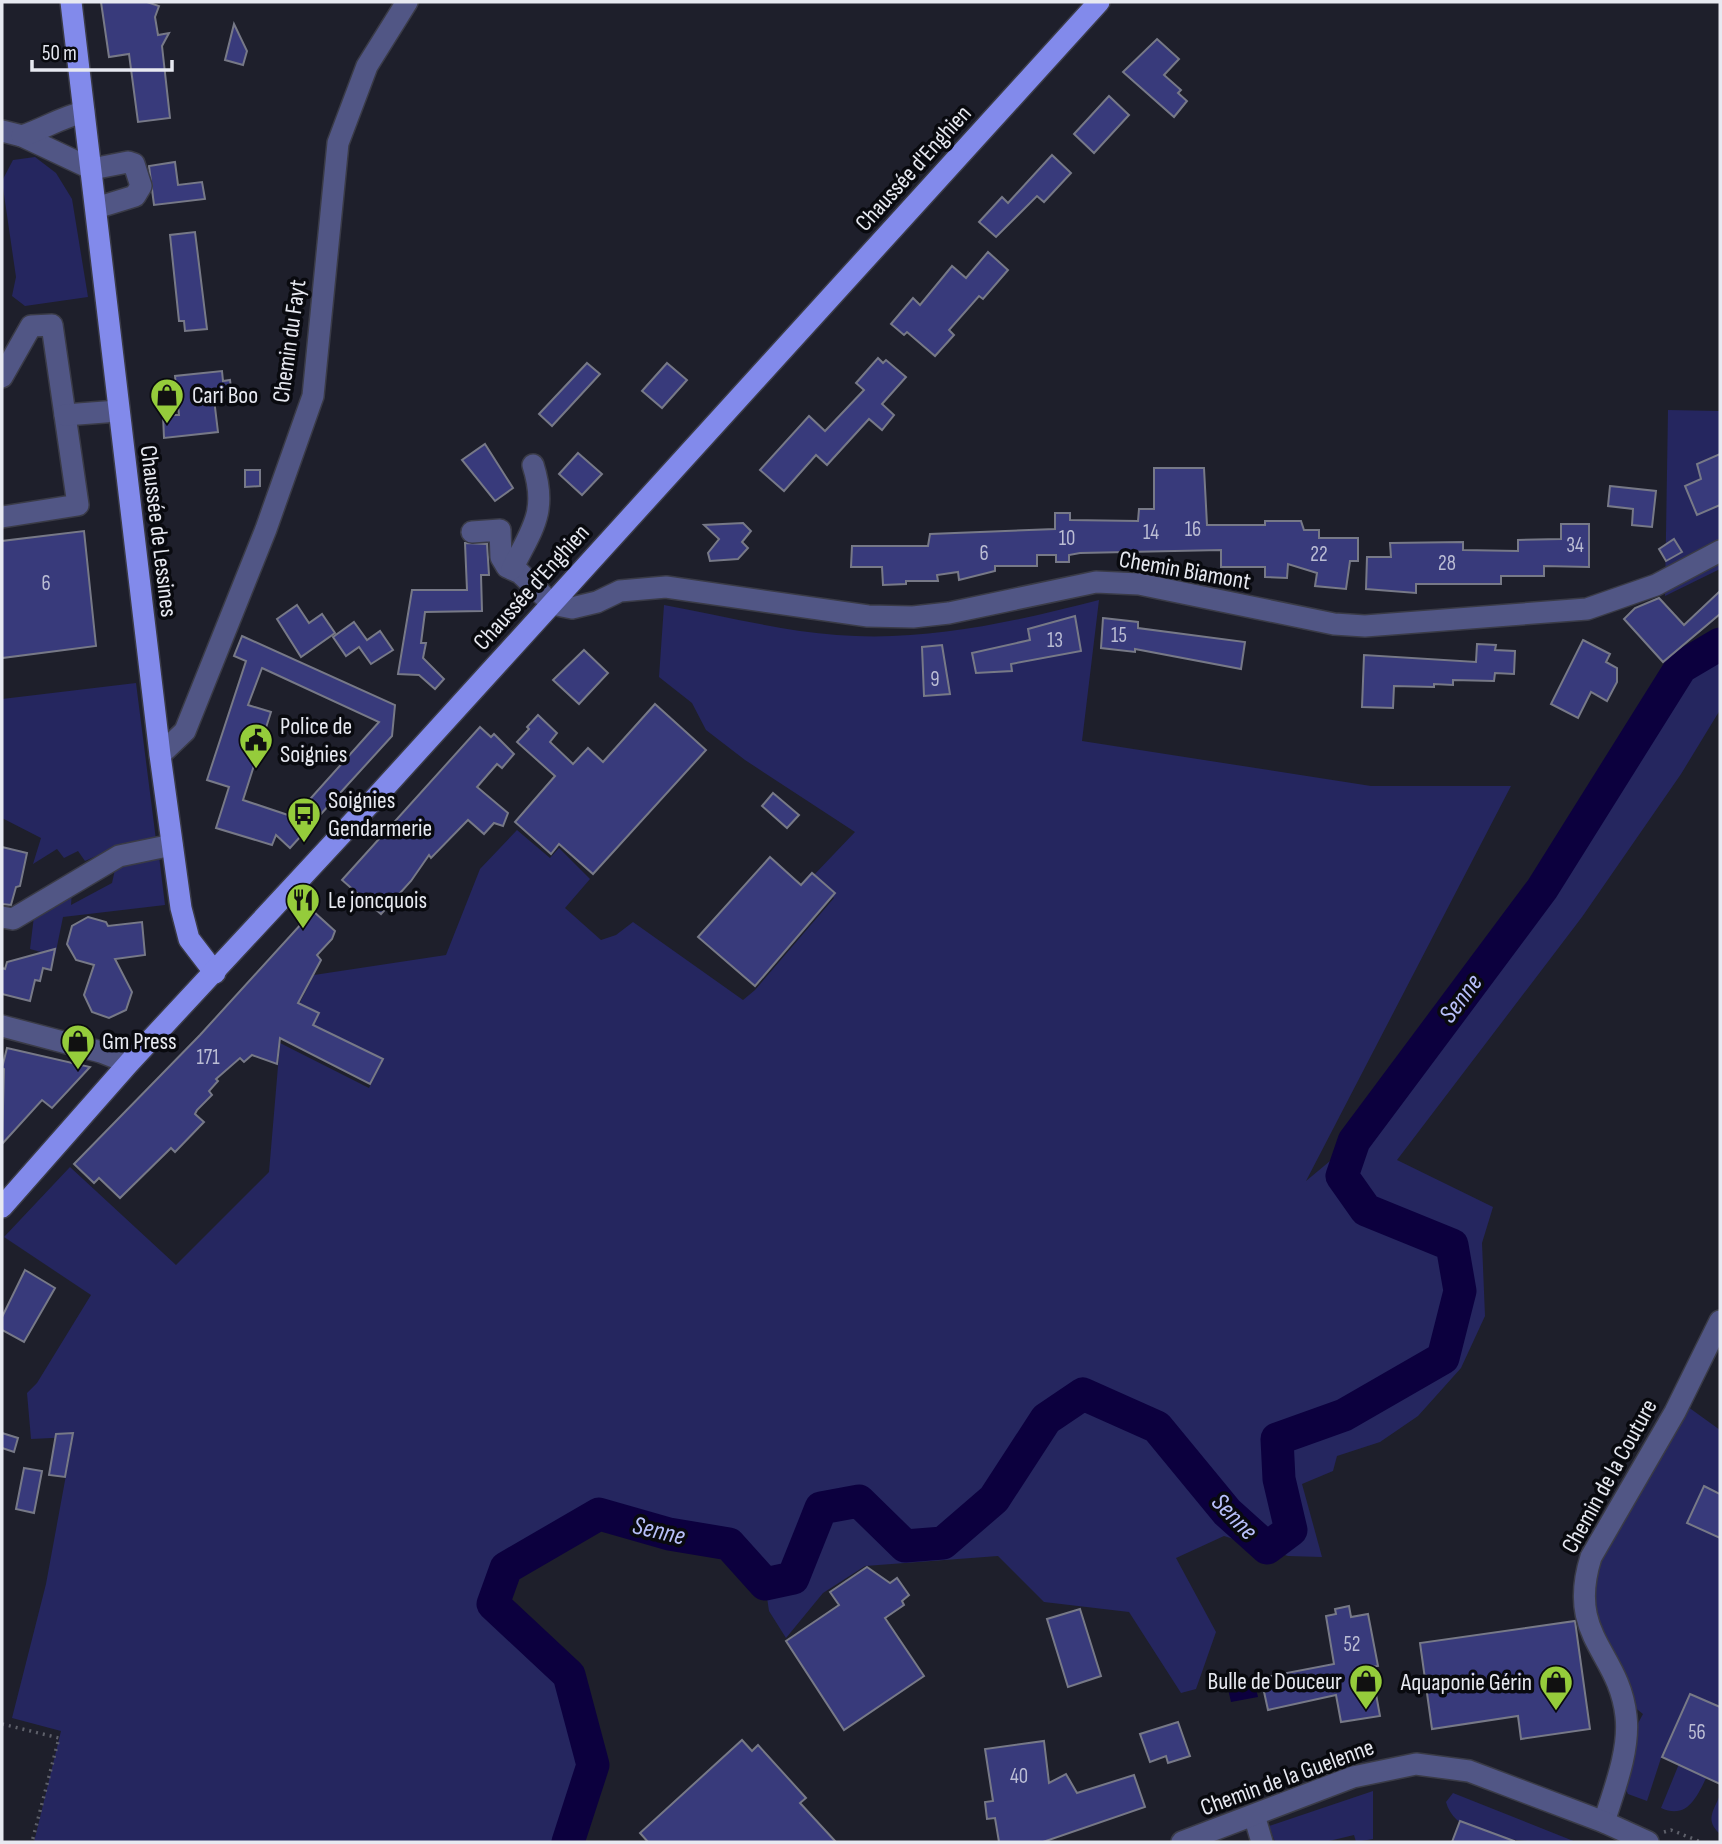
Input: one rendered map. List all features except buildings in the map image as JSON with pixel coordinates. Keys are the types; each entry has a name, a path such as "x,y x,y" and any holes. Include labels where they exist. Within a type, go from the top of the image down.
{"main road":[{"name":"Chaussée de Lessines","path":"71,2 172,845 189,939 215,973"},
{"name":"Chaussée d'Enghien","path":"2,1208 129,1063 215,973 1099,2"}],"street":[{"name":"Chemin du Fayt","path":"160,755 186,731 266,529 313,396 338,143 367,66 407,2"},
{"path":"12,134 48,127 67,116 84,113"},
{"path":"12,134 92,169 128,162 134,164 141,186 135,196 96,208"},
{"path":"2,377 31,326 52,326 78,506 2,517"},
{"path":"65,415 118,411"},
{"path":"512,569 540,510 539,484 533,465"},
{"path":"472,532 500,530 501,557 552,604"},
{"name":"Chemin Biamont","path":"552,604 572,608 620,591 666,587 868,616 913,617 949,613 1096,582 1139,584 1334,624 1365,626 1587,609 1656,584 1720,551"},
{"path":"2,917 13,919 119,856 172,845"},
{"path":"2,1026 90,1049 129,1063"},
{"name":"Chemin de la Couture","path":"1604,1822 1627,1735 1627,1718 1623,1695 1591,1634 1585,1609 1586,1574 1591,1557 1675,1412 1720,1321"},
{"name":"Chemin de la Guelenne","path":"1182,1842 1363,1773 1416,1764 1469,1771 1604,1822 1646,1841"},
{"path":"1254,1815 1262,1842"}],"path":[{"path":"2,1724 59,1738 32,1842"},
{"path":"1646,1841 1671,1830 1701,1842"}],"shaded area":[{"path":"35,157 56,173 72,199 88,297 25,306 12,296 16,277 2,181 13,160"},
{"path":"1668,410 1720,411 1720,569 1665,596"},
{"path":"1099,600 1082,741 1371,786 1511,786 1306,1181 1354,1141 1542,889 1681,667 1720,644 1720,710 1681,774 1582,917 1397,1160 1493,1207 1482,1243 1485,1316 1461,1368 1418,1416 1380,1442 1337,1456 1333,1471 1302,1484 1322,1557 1288,1556 1224,1536 1176,1558 1216,1632 1196,1689 1181,1693 1129,1612 1044,1602 998,1556 865,1566 823,1593 786,1638 769,1611 765,1584 729,1544 669,1534 599,1514 506,1568 493,1604 569,1675 593,1765 568,1842 34,1842 61,1731 12,1718 46,1584 73,1437 31,1439 27,1393 37,1383 91,1295 4,1237 70,1167 176,1265 269,1172 280,1043 369,1088 382,1062 293,1016 314,975 446,955 480,869 517,830 550,858 559,848 590,879 565,908 601,940 616,935 633,922 743,1000 755,990 834,898 813,876 855,832 745,760 706,730 692,703 659,677 664,605 794,630 837,635 903,636 1002,623"},
{"path":"136,683 156,840 114,848 85,861 78,851 64,858 57,849 33,864 41,838 2,818 2,699"},
{"path":"159,856 165,905 63,917 55,956 30,949 34,916 72,891 71,905 112,883 116,865"},
{"path":"1684,1404 1720,1430 1720,1707 1690,1693 1662,1755 1647,1801 1628,1794 1624,1786 1636,1727 1643,1714 1621,1689 1613,1672 1589,1583"},
{"path":"1255,1684 1258,1697 1231,1702 1228,1689"},
{"path":"1679,1764 1707,1776 1690,1804 1684,1809 1670,1811 1661,1808"},
{"path":"1373,1791 1373,1839 1356,1842 1354,1835 1325,1842 1275,1842 1269,1826"},
{"path":"1453,1793 1576,1842 1540,1842 1481,1833 1465,1826 1453,1816 1446,1802"},
{"path":"1720,1795 1720,1834 1712,1820"}],"waterway":[{"name":"Senne","path":"568,1842 593,1765 569,1675 493,1604 506,1568 599,1514 669,1534 729,1544 765,1584 793,1578 821,1508 859,1501 905,1546 943,1543 994,1499 1046,1419 1083,1394 1157,1427 1227,1512 1267,1548 1291,1530 1279,1479 1277,1439 1344,1415 1443,1358 1460,1291 1452,1245 1366,1210 1342,1176 1354,1141 1542,889 1681,667 1720,644"}],"place":[{"name":"Cari Boo","path":"167,425"},
{"name":"Police de Soignies","path":"256,770"},
{"name":"Soignies Gendarmerie","path":"304,844"},
{"name":"Le joncquois","path":"303,930"},
{"name":"Gm Press","path":"78,1071"},
{"name":"Bulle de Douceur","path":"1366,1711"},
{"name":"Aquaponie Gérin","path":"1556,1712"}]}
